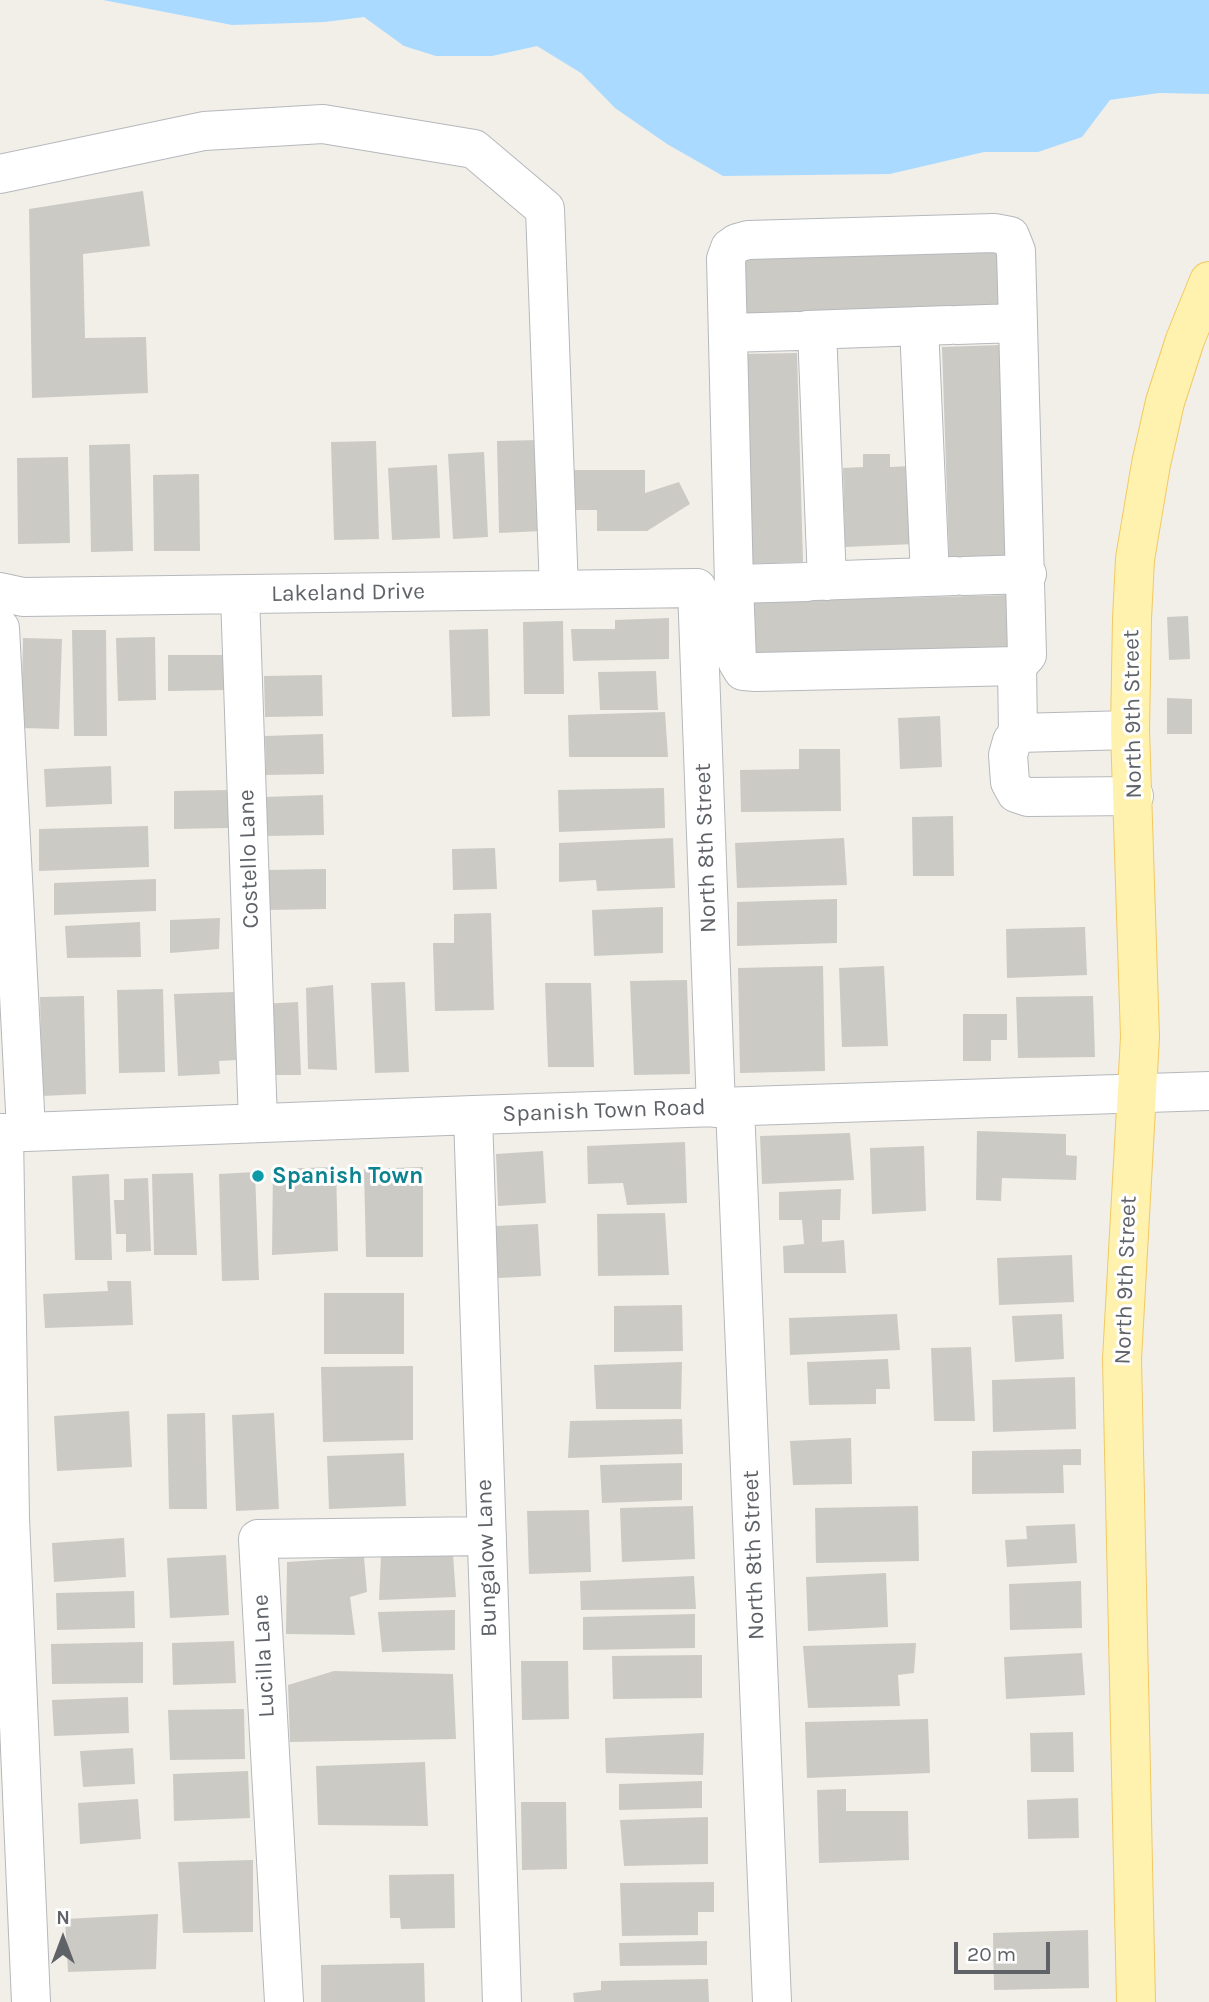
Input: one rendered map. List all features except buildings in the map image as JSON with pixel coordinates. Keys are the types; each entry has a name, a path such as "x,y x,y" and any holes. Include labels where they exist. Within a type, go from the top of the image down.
{"main road":[{"name":"North 9th Street","path":"1136,2002 1122,1359 1140,1037 1130,730 1132,619 1135,559 1166,402 1185,340 1209,281"}],"street":[{"path":"0,174 204,131 323,124 474,149 545,209 558,590"},
{"path":"995,233 1010,236 1016,251 1016,323 1027,574 1027,655 1023,662 1017,666 743,671 737,661 715,586 728,332 726,259 730,248 737,243 995,233"},
{"path":"728,332 1016,323"},
{"path":"942,326 950,577"},
{"path":"807,331 816,581"},
{"name":"Lakeland Drive","path":"0,592 23,597 558,590 1027,574"},
{"name":"North 8th Street","path":"715,586 725,1108 772,2002"},
{"name":"Costello Lane","path":"240,595 258,1123"},
{"path":"0,628 10,1132 5,1518 31,2002"},
{"path":"1017,666 1018,733 1012,741 1008,755 1010,782 1016,793 1028,797 1134,796"},
{"path":"1018,733 1130,730"},
{"name":"Spanish Town Road","path":"10,1132 1200,1091"},
{"name":"Bungalow Lane","path":"473,1115 502,2002"},
{"name":"Lucilla Lane","path":"284,2002 258,1539 486,1536"}],"water":[{"path":"103,0 1209,0 1209,94 1159,93 1110,100 1082,137 1038,152 984,152 890,174 723,176 667,144 615,108 581,73 537,46 492,56 436,56 404,46 364,17 325,22 232,25"}],"place":[{"name":"Spanish Town","path":"258,1176"}]}
